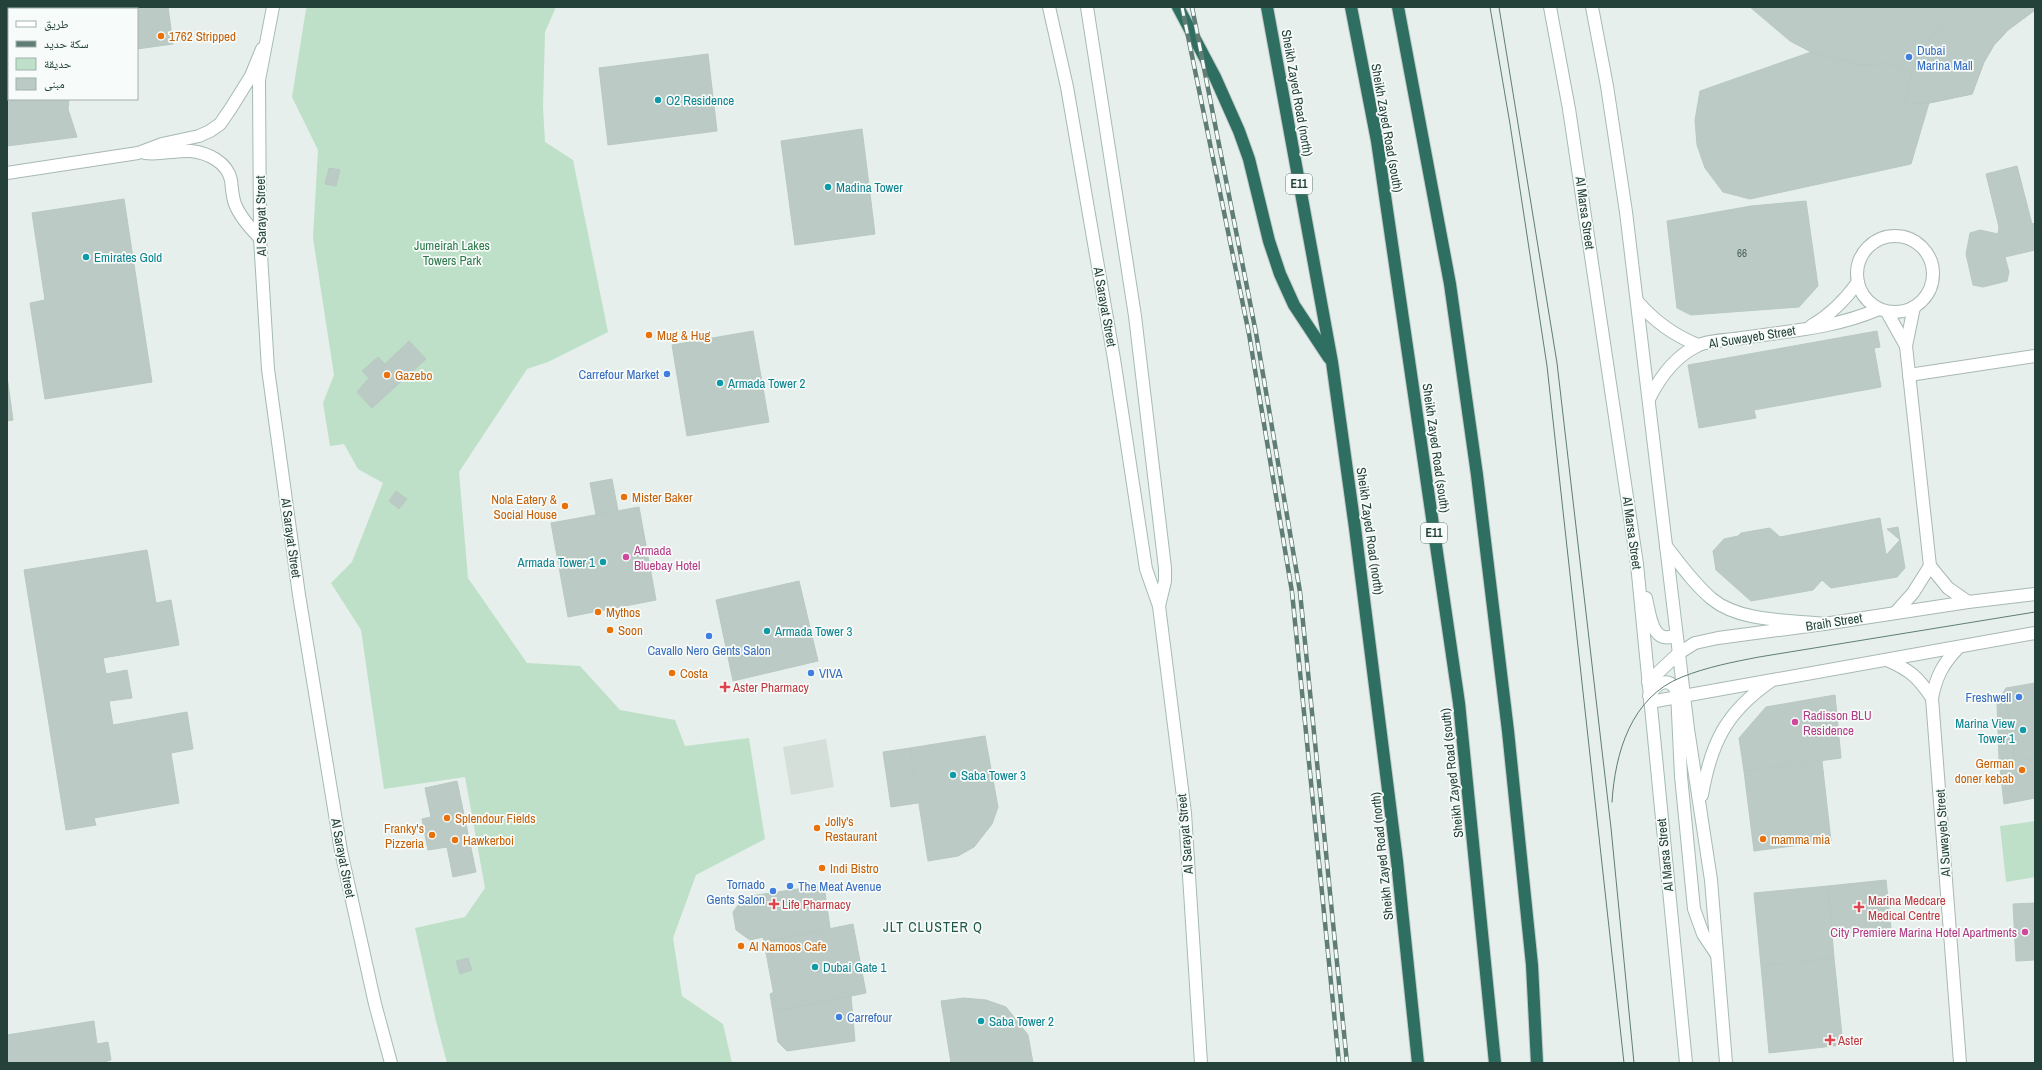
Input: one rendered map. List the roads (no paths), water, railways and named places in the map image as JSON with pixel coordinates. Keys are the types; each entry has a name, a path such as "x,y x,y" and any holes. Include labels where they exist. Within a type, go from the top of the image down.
{"highway":[{"path":"1178,7 1215,77 1239,131 1249,159 1269,241 1280,274 1294,305 1332,362"},
{"name":"Sheikh Zayed Road (north)","path":"1267,7 1332,362 1377,694 1418,1063"},
{"name":"Sheikh Zayed Road (south)","path":"1351,7 1376,141 1459,703 1495,1063"},
{"path":"1398,7 1448,276 1477,475 1511,754 1532,965 1537,1063"}],"main road":[{"name":"Al Sarayat Street","path":"273,7 259,80 260,238 268,369 299,596 341,851 375,1004 392,1063"},
{"name":"Al Sarayat Street","path":"1049,7 1067,87 1114,359 1146,569 1159,606 1185,813 1202,1063"},
{"name":"Al Sarayat Street","path":"1087,7 1135,316 1165,568 1165,581 1159,606"},
{"name":"Al Marsa Street","path":"1550,7 1569,109 1637,564 1649,699 1686,1063"},
{"path":"1592,7 1617,157 1637,301 1679,653 1681,698 1681,776 1694,909 1703,934 1717,956"},
{"path":"138,153 162,144 199,136 220,124 251,76 266,41"},
{"path":"7,173 138,153 157,154 190,151 204,153 216,159 225,168 230,178 235,203 241,216 260,238"},
{"path":"1892,236 1904,237 1916,242 1925,251 1931,263 1933,275 1930,288 1924,299 1914,307 1906,311 1883,310 1870,303 1862,293 1858,282 1857,269 1861,257 1869,247 1879,240 1892,236"},
{"path":"1806,328 1833,311 1858,282"},
{"name":"Al Suwayeb Street","path":"1637,301 1658,323 1684,339 1698,345"},
{"path":"1914,307 1906,346 1930,566 1948,588 1968,602"},
{"path":"1883,310 1906,346"},
{"name":"Al Suwayeb Street","path":"1649,400 1665,372 1677,358 1698,345 1846,322 1883,310"},
{"path":"1909,375 2035,356"},
{"path":"1666,546 1695,582 1713,600 1728,609 1744,615 1763,618 1824,624"},
{"path":"1637,564 1654,630 1658,635 1664,638 1676,635"},
{"path":"1896,612 1913,593 1930,566"},
{"name":"Braih Street","path":"1648,682 1679,653 1695,644 1718,638 1824,624 1968,602 2035,594"},
{"path":"1726,1063 1711,880 1701,804 1681,698 1675,687 1670,683 1663,682 1657,684 1649,699 1681,698 2035,633"},
{"name":"Al Suwayeb Street","path":"1959,647 1942,666 1935,684 1932,698 1960,1063"},
{"name":"Al Suwayeb Street","path":"1887,660 1912,672 1919,679 1932,698"},
{"path":"1701,804 1706,770 1718,736 1740,707 1753,694 1771,681"}],"tram line":[{"path":"1490,7 1510,124 1547,366 1624,1063"},
{"path":"1499,7 1557,363 1611,828 1634,1063"},
{"path":"1612,802 1617,765 1622,746 1638,712 1650,698 1664,686 1682,677 1710,668 1759,657 2035,612"}],"railway":[{"path":"1182,7 1249,334 1292,592 1339,1063"},
{"path":"1192,7 1256,333 1300,592 1347,1063"}],"place":[{"name":"1762 Stripped","path":"161,36"},
{"name":"Dubai Marina Mall","path":"1909,57"},
{"name":"O2 Residence","path":"658,100"},
{"name":"Madina Tower","path":"828,187"},
{"name":"Emirates Gold","path":"86,257"},
{"name":"Mug & Hug","path":"649,335"},
{"name":"Carrefour Market","path":"667,374"},
{"name":"Gazebo","path":"387,375"},
{"name":"Armada Tower 2","path":"720,383"},
{"name":"Mister Baker","path":"624,497"},
{"name":"Nola Eatery & Social House","path":"565,506"},
{"name":"Armada Bluebay Hotel","path":"626,557"},
{"name":"Armada Tower 1","path":"603,562"},
{"name":"Mythos","path":"598,612"},
{"name":"Soon","path":"610,630"},
{"name":"Armada Tower 3","path":"767,631"},
{"name":"Cavallo Nero Gents Salon","path":"709,636"},
{"name":"Costa","path":"672,673"},
{"name":"VIVA","path":"811,673"},
{"name":"Aster Pharmacy","path":"725,687"},
{"name":"Freshwell","path":"2019,697"},
{"name":"Radisson BLU Residence","path":"1795,722"},
{"name":"Marina View Tower 1","path":"2023,730"},
{"name":"German doner kebab","path":"2022,770"},
{"name":"Saba Tower 3","path":"953,775"},
{"name":"Splendour Fields","path":"447,818"},
{"name":"Jolly's Restaurant","path":"817,828"},
{"name":"Franky's Pizzeria","path":"432,835"},
{"name":"mamma mia","path":"1763,839"},
{"name":"Hawkerboi","path":"455,840"},
{"name":"Indi Bistro","path":"822,868"},
{"name":"The Meat Avenue","path":"790,886"},
{"name":"Tornado Gents Salon","path":"773,891"},
{"name":"Life Pharmacy","path":"774,904"},
{"name":"Marina Medcare Medical Centre","path":"1859,907"},
{"name":"City Premiere Marina Hotel Apartments","path":"2025,932"},
{"name":"Al Namoos Cafe","path":"741,946"},
{"name":"Dubai Gate 1","path":"815,967"},
{"name":"Carrefour","path":"839,1017"},
{"name":"Saba Tower 2","path":"981,1021"},
{"name":"Aster","path":"1830,1040"}],"district":[{"name":"JLT CLUSTER Q","path":"933,927"}],"park label":[{"name":"Jumeirah Lakes Towers Park","path":"452,252"}]}
